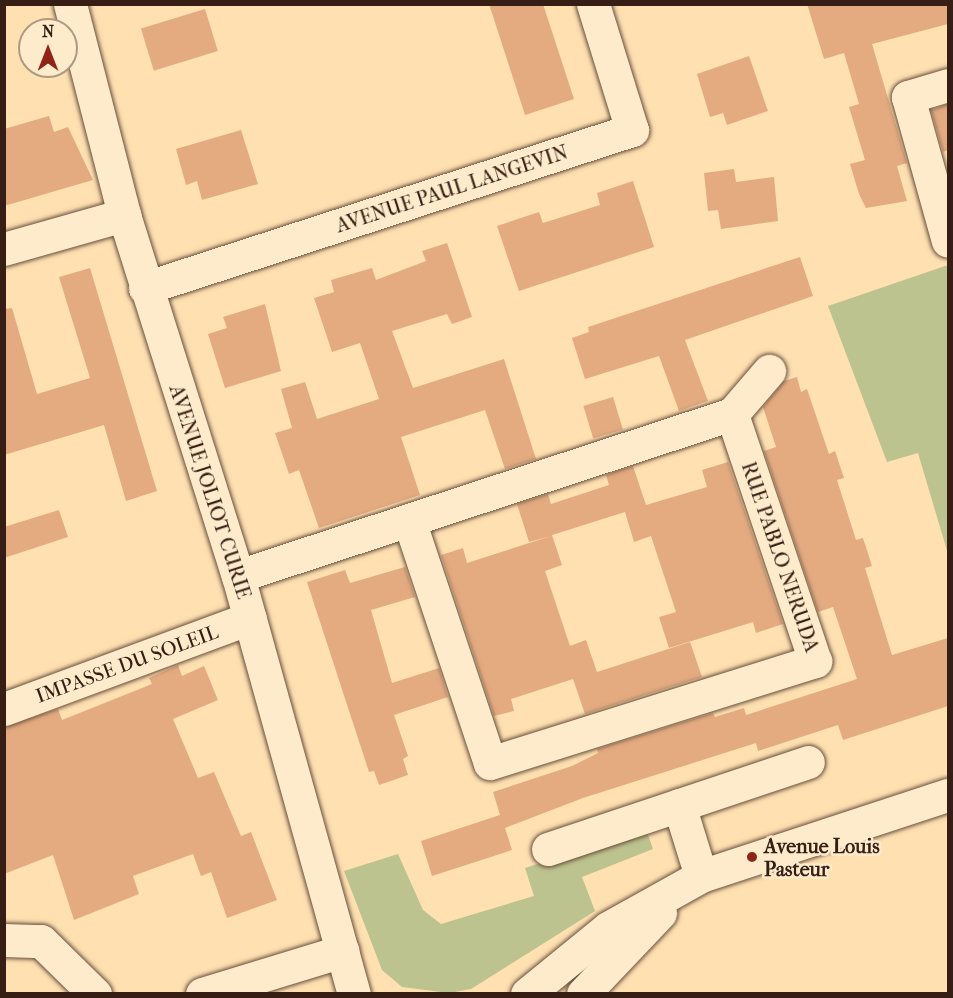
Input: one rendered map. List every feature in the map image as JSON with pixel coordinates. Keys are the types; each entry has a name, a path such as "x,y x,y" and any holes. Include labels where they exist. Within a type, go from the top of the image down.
{"street":[{"name":"AVENUE JOLIOT CURIE","path":"70,4 145,288 238,576 354,979"},
{"name":"AVENUE PAUL LANGEVIN","path":"145,288 632,130 593,4"},
{"path":"948,85 908,97 948,241"},
{"path":"4,249 124,215"},
{"path":"238,576 732,414 769,371"},
{"name":"RUE PABLO NERUDA","path":"409,520 490,763 815,661 732,414"},
{"name":"IMPASSE DU SOLEIL","path":"4,709 250,618"},
{"path":"548,849 808,762"},
{"path":"511,993 535,985 608,928 701,876 948,795"},
{"path":"679,805 701,876"},
{"path":"583,993 615,954 701,876"},
{"path":"4,940 41,941 95,993"},
{"path":"202,993 354,979"}],"green space":[{"path":"948,265 948,554 918,453 887,462 828,306"},
{"path":"646,829 653,849 582,877 595,911 471,989 449,993 402,987 382,970 344,871 398,854 423,910 441,924 534,896 525,868"}],"building":[{"path":"489,4 543,4 574,99 525,115"},
{"path":"807,4 948,4 948,24 872,44 907,163 897,166 907,201 866,208 850,164 865,160 849,107 859,104 844,53 824,59"},
{"path":"205,9 218,51 154,71 141,29"},
{"path":"749,56 768,111 727,125 723,113 710,117 697,74"},
{"path":"948,104 948,150 943,152 931,110"},
{"path":"49,116 54,132 68,127 93,180 4,206 4,129"},
{"path":"241,130 258,184 202,200 197,181 186,185 176,149"},
{"path":"734,169 736,182 774,177 778,221 721,229 718,210 708,211 704,173"},
{"path":"633,181 654,247 519,291 497,226 539,212 543,223 600,205 597,193"},
{"path":"447,243 472,317 452,324 447,314 392,331 413,388 504,359 536,459 505,469 485,410 401,437 420,495 319,528 299,470 289,474 275,433 292,428 281,389 305,382 317,419 379,399 360,343 332,352 314,298 334,292 331,280 372,268 376,280 426,261 422,251"},
{"path":"800,257 813,296 685,340 708,401 679,411 659,356 585,379 572,338 589,332 588,327"},
{"path":"90,268 157,491 126,501 104,425 4,455 4,309 12,308 37,394 90,378 59,277"},
{"path":"265,304 281,371 225,388 208,334 227,328 223,317"},
{"path":"797,377 801,392 807,389 829,454 835,451 844,478 837,480 856,540 863,538 872,566 865,568 892,655 948,638 948,706 843,740 838,725 758,751 756,743 583,798 505,828 512,850 432,876 421,841 500,815 493,792 572,766 598,753 597,749 713,713 715,717 744,708 746,715 857,679 833,607 818,612 764,451 776,447 763,407 784,381"},
{"path":"613,397 623,430 593,439 583,406"},
{"path":"728,462 783,624 756,633 753,622 669,648 659,617 676,612 651,536 634,542 625,512 552,535 562,565 545,571 570,646 586,640 597,672 690,642 702,677 585,714 573,679 511,699 514,711 494,716 441,555 463,548 467,563 551,536 529,542 517,504 548,494 551,504 609,485 606,475 633,466 646,505 707,487 702,470"},
{"path":"59,510 68,537 4,558 4,527"},
{"path":"405,567 415,597 371,610 392,683 439,668 448,697 394,715 408,756 403,759 408,775 379,785 374,771 369,772 307,582 345,570 350,583"},
{"path":"178,665 182,676 204,666 218,700 173,719 198,778 214,772 241,836 251,832 277,900 227,918 211,872 201,876 193,854 133,876 139,894 74,920 53,855 4,874 4,727 58,709 62,720 152,684 149,678"}],"place":[{"name":"Avenue Louis Pasteur","path":"752,857"}]}
